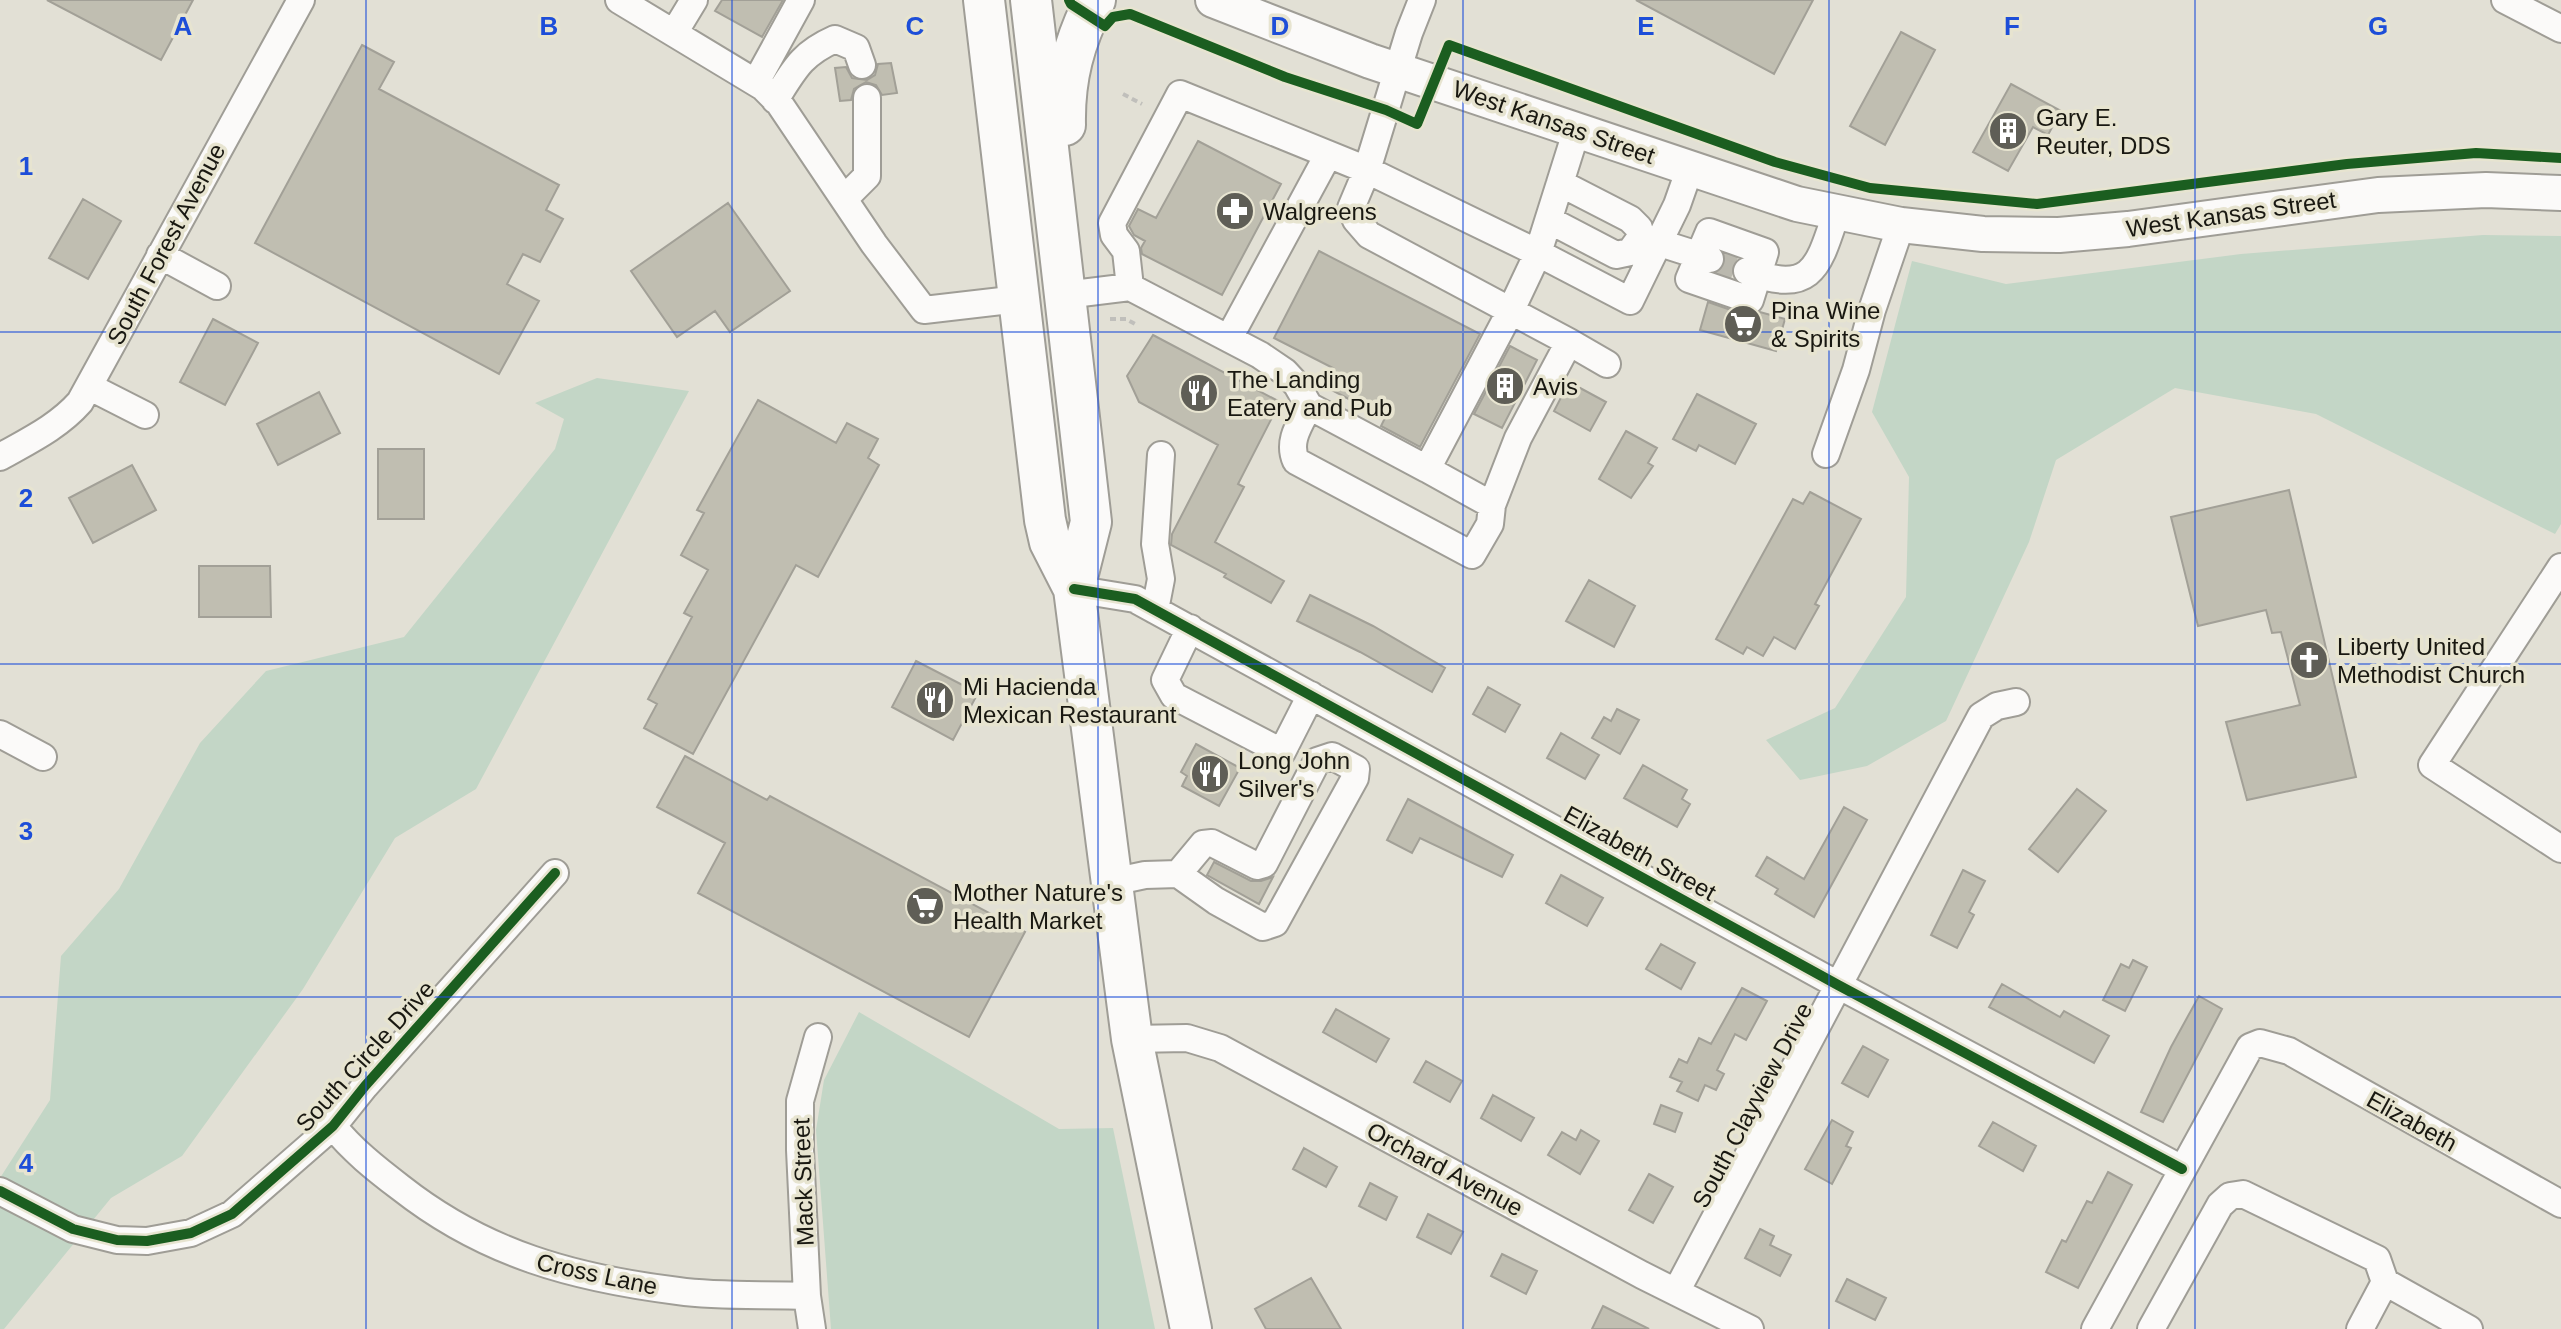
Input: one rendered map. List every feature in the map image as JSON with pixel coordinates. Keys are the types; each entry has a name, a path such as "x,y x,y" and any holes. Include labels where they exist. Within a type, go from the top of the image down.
{"highway":[{"path":"1031,0 1091,522 1074,589"},
{"path":"1056,217 1064,170 1067,73 1074,47 1095,0"},
{"path":"983,1 1045,520 1050,542 1074,589 1132,1039 1191,1329"}],"main road":[{"name":"West Kansas Street","path":"1213,0 1370,61 1797,204 1901,225 1983,234 2059,235 2128,229 2378,195 2486,190 2561,193"}],"street":[{"name":"South Forest Avenue","path":"0,457 70,414 90,387 301,0"},
{"path":"619,0 765,91 924,310 1019,299"},
{"path":"674,33 694,0"},
{"path":"765,91 801,0"},
{"path":"1422,0 1367,170 1351,208 1356,220 1369,235 1607,364"},
{"path":"2505,0 2561,29"},
{"path":"765,91 813,49 835,39 859,57"},
{"path":"1130,287 1126,251 1114,235 1112,223 1180,94 1367,170 1630,301 1650,241 1677,205 1690,168"},
{"path":"844,199 867,176 867,102"},
{"path":"1427,469 1538,253 1577,129"},
{"path":"1229,338 1328,155"},
{"path":"1560,183 1630,219 1650,241 1704,257"},
{"path":"1752,273 1789,280 1805,275 1820,260 1836,214"},
{"path":"1549,220 1616,255 1630,252 1650,241"},
{"path":"1826,454 1901,225"},
{"path":"1709,232 1765,252 1752,273 1750,300 1689,279 1704,257 1709,232"},
{"path":"160,255 217,286"},
{"path":"1065,295 1130,287 1229,338 1285,372 1309,406 1492,505"},
{"path":"1309,406 1293,440 1292,452 1296,461 1472,555 1490,524 1492,505 1518,438 1569,342"},
{"path":"90,387 145,415"},
{"path":"1155,610 1161,579 1155,532 1161,455"},
{"path":"2560,566 2432,765 2561,849"},
{"name":"Elizabeth Street","path":"1074,589 1135,599 1838,985 2182,1169"},
{"path":"1190,628 1165,680 1174,696 1282,752 1311,695"},
{"name":"South Clayview Drive","path":"1676,1292 1981,716 1997,706 2016,702"},
{"path":"0,734 43,757"},
{"path":"1112,882 1145,875 1178,874 1216,901 1263,927 1275,923 1355,778 1356,769 1332,756 1317,761 1264,864 1257,866 1212,843 1203,844 1178,874"},
{"name":"South Circle Drive","path":"0,1191 73,1229 101,1238 162,1240 191,1233 232,1214 333,1126 555,873"},
{"name":"Mack Street","path":"812,1329 807,1296 800,1101 818,1037"},
{"name":"Orchard Avenue","path":"1132,1039 1187,1038 1220,1048 1750,1329"},
{"name":"Elizabeth","path":"2182,1169 2250,1047 2260,1043 2289,1051 2561,1204"},
{"name":"Cross Lane","path":"333,1126 374,1167 424,1206 464,1231 551,1267 680,1292 807,1296"},
{"path":"2095,1329 2182,1169"},
{"path":"2151,1329 2220,1205 2230,1196 2243,1194 2377,1259 2385,1282 2469,1329"},
{"path":"2360,1329 2385,1282"}],"path":[{"path":"1123,94 1142,104"},
{"path":"1110,319 1126,319 1135,324"}],"green space":[{"path":"2483,235 2561,236 2561,524 2555,534 2316,414 2175,388 2056,460 2029,542 1946,721 1867,766 1800,780 1766,740 1835,708 1906,597 1909,477 1872,412 1912,261 2006,284 2241,254"},
{"path":"597,378 689,391 476,789 395,838 303,989 182,1156 111,1198 4,1329 0,1329 0,1178 50,1100 61,956 119,889 200,743 266,671 404,637 555,449 564,419 535,403"},
{"path":"859,1012 1059,1129 1113,1128 1155,1329 831,1329 816,1130 824,1080"}],"building":[{"path":"47,0 193,0 161,60"},
{"path":"722,0 783,0 762,37 715,11"},
{"path":"1636,0 1813,0 1774,74"},
{"path":"1901,32 1935,50 1885,145 1850,126"},
{"path":"362,45 394,62 379,89 559,185 546,210 563,219 540,262 523,254 507,284 539,301 499,374 255,243"},
{"path":"891,63 897,93 882,95 876,85 866,82 854,89 851,100 840,101 835,68 846,67 852,78 867,80 875,75 878,64"},
{"name":"Gary E. Reuter, DDS","path":"2011,84 2061,111 2048,135 2033,127 2008,171 1973,152"},
{"name":"Walgreens","path":"1198,141 1281,184 1222,295 1142,254 1145,241 1134,235 1129,226 1138,209 1156,218"},
{"path":"83,199 121,221 88,279 49,258"},
{"path":"728,203 790,291 730,332 715,311 677,337 631,271"},
{"path":"1319,251 1480,334 1420,447 1381,426 1385,418 1324,386 1333,368 1274,338"},
{"name":"Pina Wine & Spirits","path":"1708,302 1745,315 1760,312 1785,319 1776,351 1700,330"},
{"path":"213,319 258,343 225,405 180,382"},
{"path":"1153,335 1280,402 1238,484 1244,487 1215,542 1284,581 1271,603 1224,577 1226,574 1171,545 1172,534 1218,445 1139,402 1127,376"},
{"name":"Avis","path":"1510,346 1537,360 1502,428 1474,414"},
{"path":"1569,382 1606,402 1590,431 1554,411"},
{"path":"319,392 340,433 278,465 257,424"},
{"path":"1697,394 1756,424 1735,464 1699,445 1696,451 1673,439"},
{"path":"758,400 836,443 847,423 878,439 868,458 879,465 818,577 796,565 693,754 644,728 657,704 648,699 692,617 684,613 708,570 681,555 704,513 697,510"},
{"path":"1626,431 1657,448 1648,463 1653,466 1631,498 1599,479"},
{"path":"378,449 424,449 424,519 378,519"},
{"path":"132,465 156,510 93,543 69,498"},
{"name":"Liberty United Methodist Church","path":"2289,490 2356,777 2247,800 2226,722 2300,705 2281,632 2272,633 2266,610 2198,626 2171,517"},
{"path":"1810,492 1861,519 1815,604 1819,606 1795,649 1774,637 1763,656 1747,647 1743,654 1716,639 1793,499 1803,504"},
{"path":"199,566 270,566 271,617 199,617"},
{"path":"1589,580 1635,606 1614,647 1566,621"},
{"path":"1310,595 1373,626 1445,668 1432,692 1297,621"},
{"name":"Mi Hacienda Mexican Restaurant","path":"916,661 978,693 953,740 892,707"},
{"path":"1488,687 1520,705 1505,732 1473,714"},
{"path":"1617,709 1639,720 1620,754 1592,738 1604,717 1611,721"},
{"path":"1561,733 1599,755 1585,779 1547,758"},
{"name":"Long John Silver's","path":"1196,744 1240,768 1219,806 1182,786 1187,776 1181,772"},
{"path":"685,756 767,800 770,796 1025,932 969,1037 698,893 725,843 657,807"},
{"path":"1643,765 1687,790 1682,799 1690,804 1677,827 1624,798"},
{"path":"2077,789 2106,811 2058,872 2029,849"},
{"path":"1408,799 1513,855 1502,877 1420,838 1412,853 1387,840"},
{"path":"1844,807 1867,820 1814,917 1775,894 1778,889 1756,876 1767,857 1804,879"},
{"path":"1214,862 1251,881 1273,877 1259,904 1207,875"},
{"path":"1963,870 1985,881 1969,912 1974,915 1957,948 1931,935"},
{"path":"1561,875 1603,898 1587,926 1546,903"},
{"path":"1661,944 1695,963 1681,989 1646,969"},
{"path":"2133,960 2147,967 2125,1011 2103,1000 2121,964 2129,968"},
{"path":"2002,984 2060,1017 2064,1011 2109,1036 2094,1063 1989,1007"},
{"path":"1742,988 1767,1001 1746,1040 1735,1034 1717,1070 1724,1074 1716,1090 1705,1085 1698,1101 1677,1091 1682,1082 1670,1077 1679,1059 1687,1063 1699,1038 1711,1044"},
{"path":"2199,996 2222,1009 2163,1122 2141,1112"},
{"path":"1336,1009 1389,1039 1376,1062 1323,1032"},
{"path":"1863,1046 1888,1060 1868,1097 1842,1083"},
{"path":"1426,1061 1462,1081 1450,1102 1414,1082"},
{"path":"1493,1095 1534,1118 1521,1141 1481,1118"},
{"path":"1661,1105 1682,1113 1675,1132 1654,1124"},
{"path":"1832,1120 1853,1132 1846,1146 1851,1148 1832,1184 1805,1169"},
{"path":"1993,1122 2036,1146 2023,1171 1979,1146"},
{"path":"1581,1130 1599,1141 1580,1174 1548,1155 1562,1132 1576,1140"},
{"path":"1304,1148 1337,1167 1326,1187 1293,1169"},
{"path":"2108,1172 2132,1185 2078,1288 2046,1272 2062,1240 2066,1242 2087,1201 2092,1203"},
{"path":"1649,1174 1673,1187 1653,1223 1629,1210"},
{"path":"1370,1183 1397,1197 1386,1220 1359,1206"},
{"path":"1428,1214 1463,1232 1451,1254 1417,1237"},
{"path":"1760,1229 1774,1236 1770,1245 1791,1255 1780,1276 1745,1258"},
{"path":"1502,1254 1537,1271 1526,1294 1491,1276"},
{"path":"1311,1278 1341,1329 1266,1329 1255,1309"},
{"path":"1847,1279 1886,1298 1875,1320 1836,1301"},
{"path":"1603,1306 1649,1329 1592,1329"}],"tunnel":[{"path":"1710,259 1747,271"}],"cycle path":[{"path":"1069,0 1105,26 1113,17 1130,14 1285,77 1386,110 1417,124 1449,45 1775,162 1870,188 2037,204 2347,164 2476,153 2561,158"},
{"path":"1074,589 1135,599 1838,985 2182,1169"},
{"path":"0,1191 73,1229 117,1240 147,1241 191,1233 232,1214 333,1126 555,873"}],"place":[{"name":"Gary E. Reuter, DDS","path":"2008,131"},
{"name":"Walgreens","path":"1235,211"},
{"name":"Pina Wine & Spirits","path":"1743,324"},
{"name":"Avis","path":"1505,386"},
{"name":"The Landing Eatery and Pub","path":"1199,393"},
{"name":"Liberty United Methodist Church","path":"2309,660"},
{"name":"Mi Hacienda Mexican Restaurant","path":"935,700"},
{"name":"Long John Silver's","path":"1210,774"},
{"name":"Mother Nature's Health Market","path":"925,906"}]}
